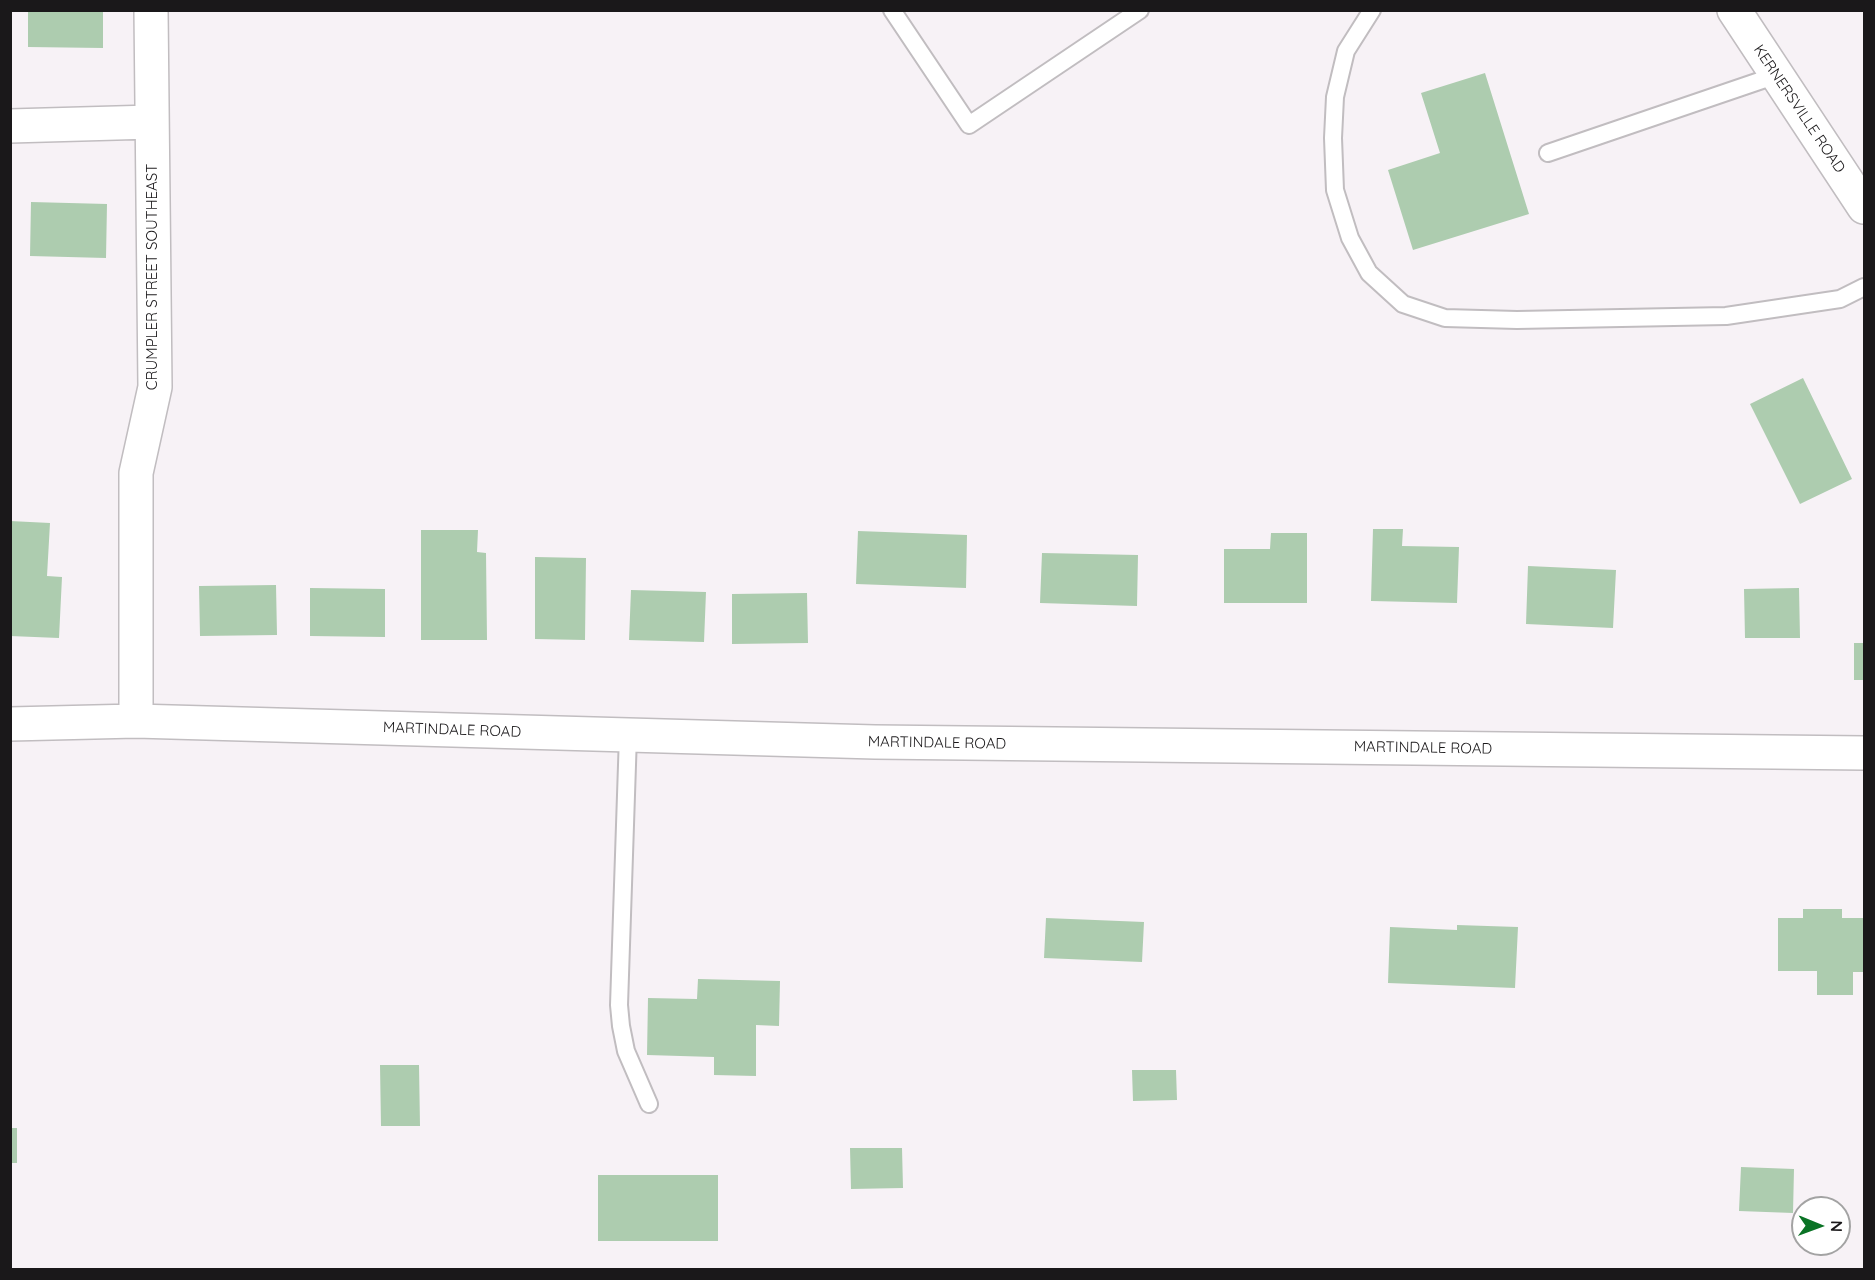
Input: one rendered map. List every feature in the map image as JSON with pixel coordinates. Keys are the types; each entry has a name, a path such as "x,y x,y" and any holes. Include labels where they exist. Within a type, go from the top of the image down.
{"street":[{"name":"CRUMPLER STREET SOUTHEAST","path":"136,721 136,473 155,387 151,10"},
{"name":"KERNERSVILLE ROAD","path":"1734,10 1864,207"},
{"path":"10,126 152,122"},
{"name":"MARTINDALE ROAD","path":"10,724 136,721 875,742 1864,753"}],"lane":[{"path":"892,10 969,125 1140,10"},
{"path":"1372,10 1346,51 1335,96 1333,138 1335,190 1350,238 1369,273 1403,304 1445,318 1517,320 1726,316 1840,299 1864,287"},
{"path":"1548,153 1777,75"},
{"path":"628,735 619,1005 626,1051 650,1104"}],"building":[{"path":"28,10 103,10 103,48 28,47"},
{"path":"1485,73 1529,214 1413,250 1388,170 1440,153 1421,93"},
{"path":"31,202 107,204 106,258 30,256"},
{"path":"1803,378 1852,479 1800,504 1750,404"},
{"path":"10,521 50,523 47,576 62,577 59,638 10,636"},
{"path":"1373,529 1403,529 1402,546 1459,547 1457,603 1371,601"},
{"path":"421,530 478,530 477,552 486,553 487,640 421,640"},
{"path":"858,531 967,535 966,588 856,584"},
{"path":"1271,533 1307,533 1307,603 1224,603 1224,549 1270,549"},
{"path":"1042,553 1138,555 1137,606 1040,603"},
{"path":"535,557 586,558 585,640 535,639"},
{"path":"1528,566 1616,570 1613,628 1526,624"},
{"path":"276,585 277,635 200,636 199,586"},
{"path":"310,588 385,589 385,637 310,636"},
{"path":"1799,588 1800,638 1745,638 1744,589"},
{"path":"631,590 706,592 704,642 629,640"},
{"path":"807,593 808,643 732,644 732,594"},
{"path":"1854,643 1864,643 1864,680 1854,680"},
{"path":"1803,909 1842,909 1842,918 1864,918 1864,972 1853,972 1853,995 1817,995 1817,971 1778,971 1778,918 1803,918"},
{"path":"1046,918 1144,922 1142,962 1044,958"},
{"path":"1457,925 1518,927 1515,988 1388,983 1390,927 1457,930"},
{"path":"698,979 780,981 779,1026 756,1025 756,1076 714,1075 714,1057 647,1055 648,998 697,999"},
{"path":"380,1065 419,1065 420,1126 381,1126"},
{"path":"1132,1070 1176,1070 1177,1100 1133,1101"},
{"path":"10,1128 17,1128 17,1163 10,1163"},
{"path":"850,1148 902,1148 903,1188 851,1189"},
{"path":"1741,1167 1794,1169 1791,1213 1739,1211"},
{"path":"598,1175 718,1175 718,1241 598,1241"}]}
